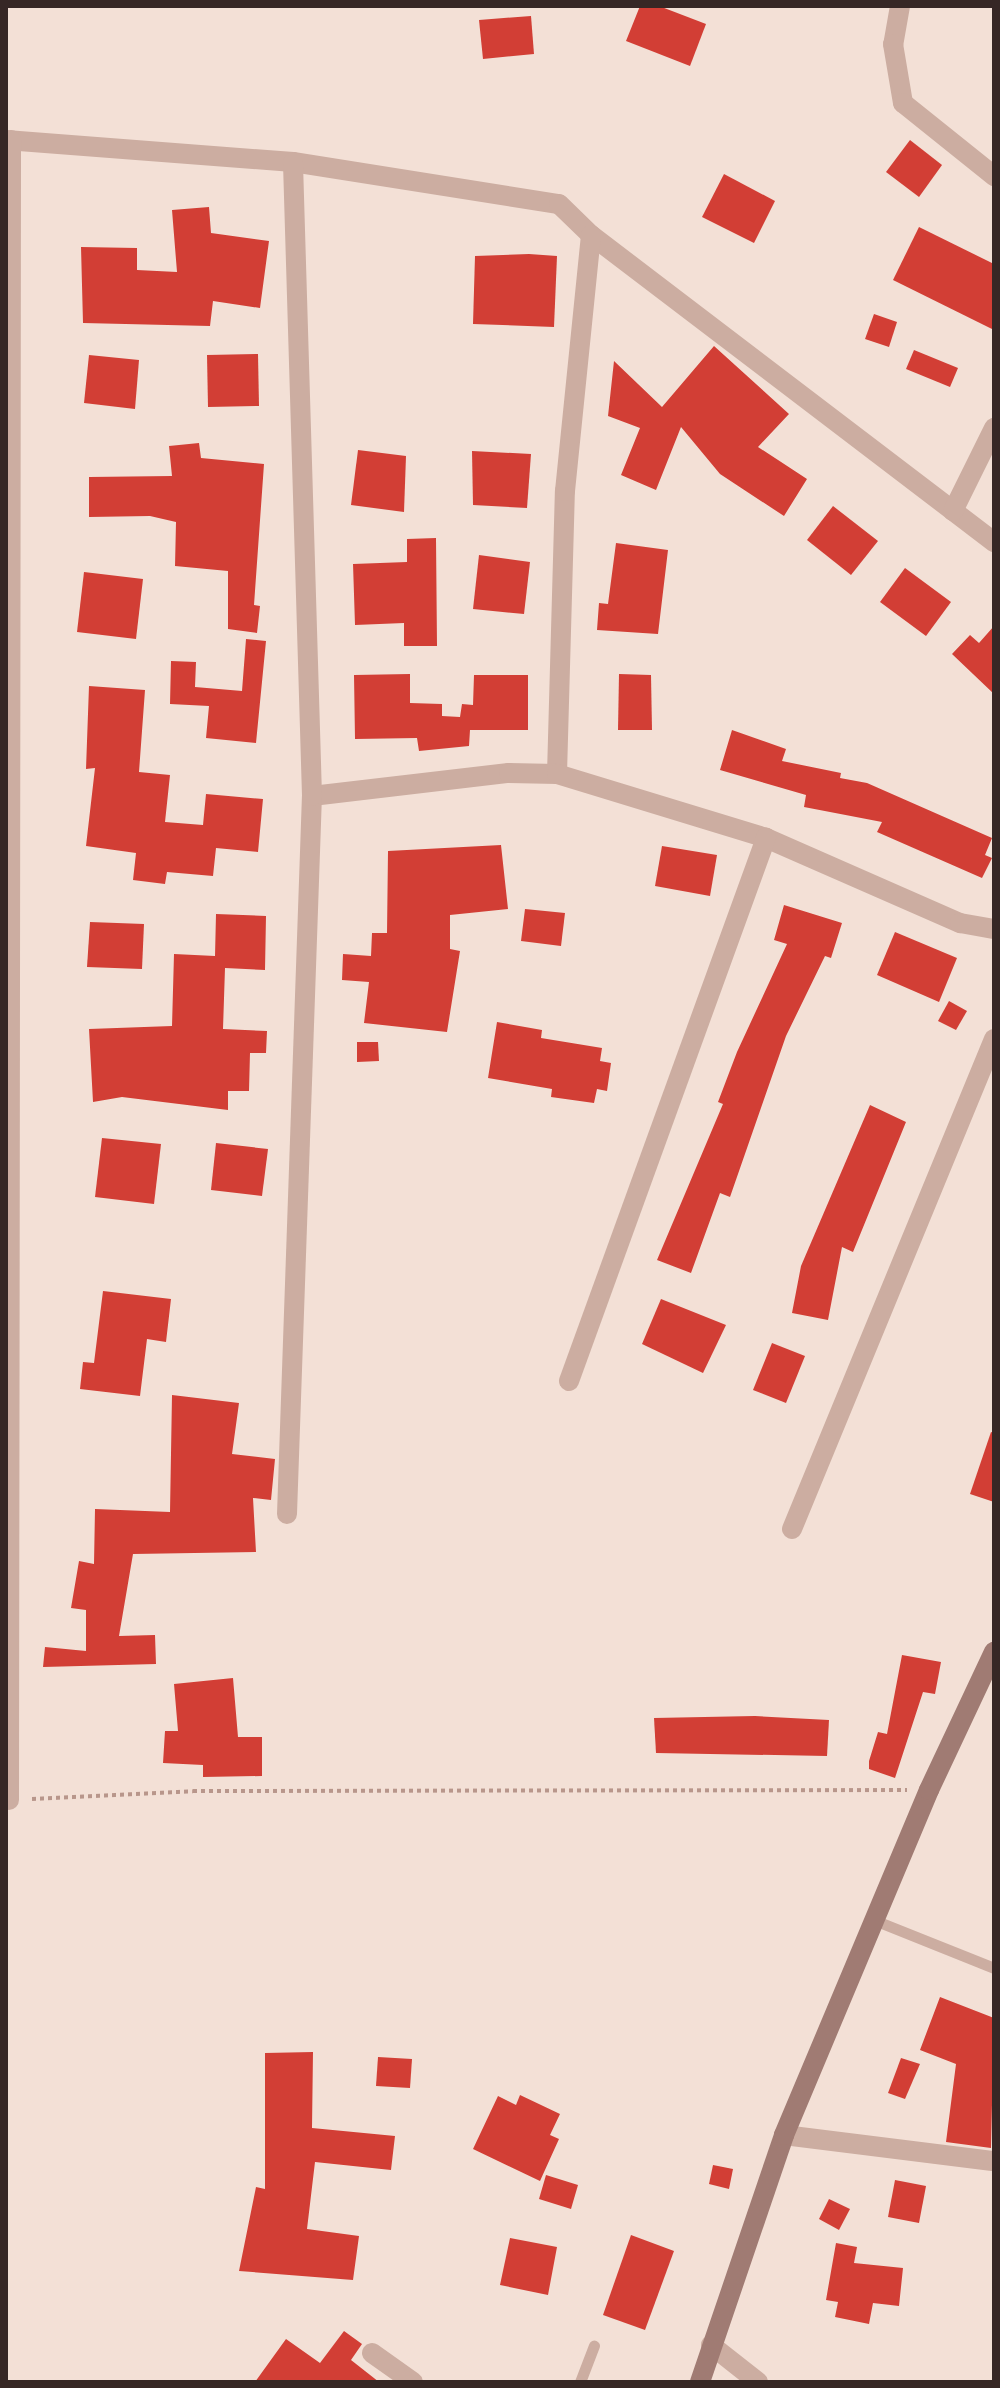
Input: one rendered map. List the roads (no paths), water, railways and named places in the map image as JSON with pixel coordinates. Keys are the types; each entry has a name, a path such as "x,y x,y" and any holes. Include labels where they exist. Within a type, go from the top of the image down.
{"main road":[{"path":"700,2382 784,2135 929,1790 994,1652"}],"street":[{"path":"900,6 893,44 903,103 994,176"},
{"path":"9,1800 8,140 293,162 559,204 591,235 994,542"},
{"path":"287,1514 312,796 293,162"},
{"path":"557,774 565,491 591,235"},
{"path":"953,511 994,428"},
{"path":"312,796 509,773 557,774 766,838 960,923 994,929"},
{"path":"569,1381 766,838"},
{"path":"792,1529 994,1039"},
{"path":"784,2135 994,2161"},
{"path":"711,2345 758,2382"},
{"path":"372,2353 413,2382"}],"lane":[{"path":"874,1920 994,1968"},
{"path":"580,2382 594,2346"}]}
